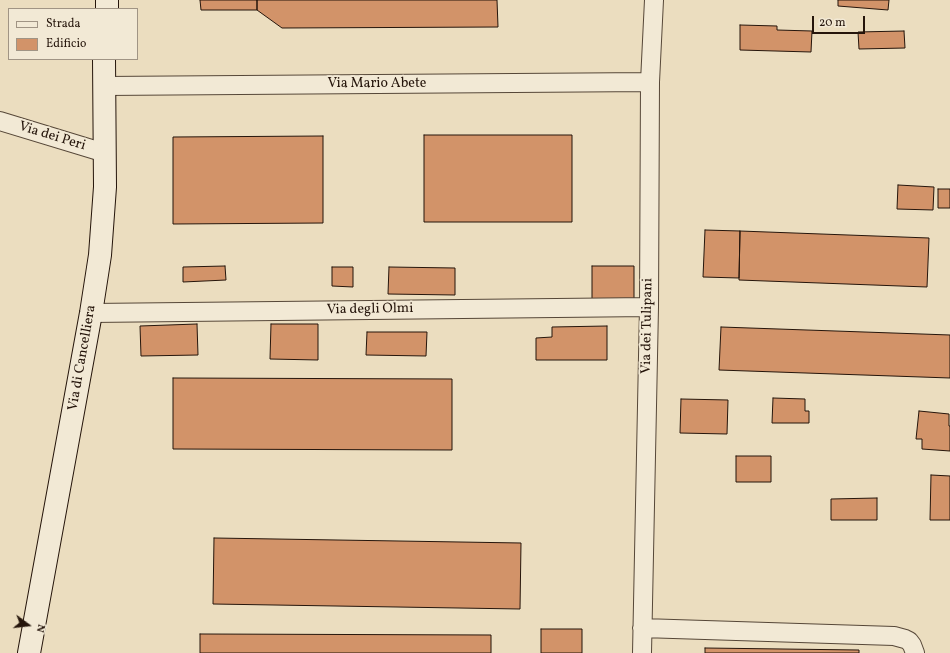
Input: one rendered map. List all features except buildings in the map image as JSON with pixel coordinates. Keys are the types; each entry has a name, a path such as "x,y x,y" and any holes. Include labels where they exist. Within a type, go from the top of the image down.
{"street":[{"name":"Via dei Tulipani","path":"642,653 650,82 654,0"},
{"name":"Via di Cancelliera","path":"29,653 91,313 102,230 105,153 104,60"},
{"name":"Via Mario Abete","path":"104,86 650,82"},
{"name":"Via dei Peri","path":"0,121 105,153"},
{"name":"Via degli Olmi","path":"91,313 648,307"},
{"path":"642,628 894,636 910,641 915,653"}]}
